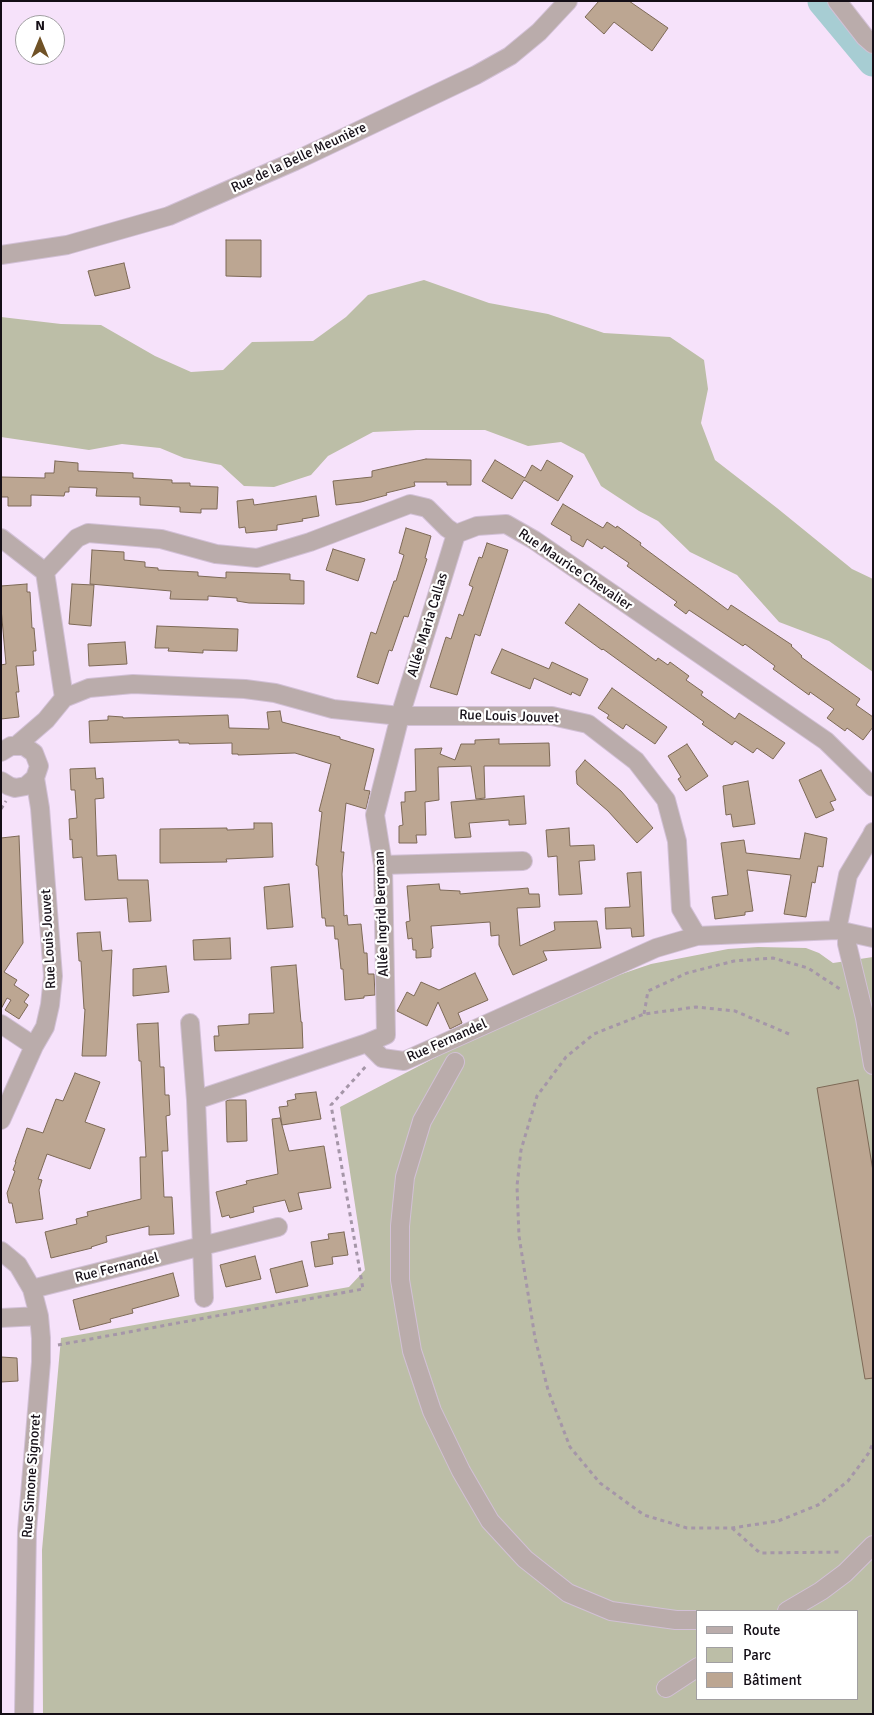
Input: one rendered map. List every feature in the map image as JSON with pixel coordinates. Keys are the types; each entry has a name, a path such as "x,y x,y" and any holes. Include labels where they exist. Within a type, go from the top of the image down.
{"street":[{"name":"Rue de la Belle Meunière","path":"1,255 67,245 169,216 295,161 476,75 510,56 539,32 568,1"},
{"path":"837,1 865,37 873,44"},
{"path":"45,572 77,538 88,533 161,539 216,554 257,558 310,542 410,504 427,508 447,528 456,534"},
{"name":"Rue Maurice Chevalier","path":"456,534 477,526 506,524 534,540 826,741 873,787"},
{"name":"Allée Maria Callas","path":"400,716 456,534"},
{"path":"1,538 45,572 64,698"},
{"name":"Rue Louis Jouvet","path":"9,748 46,720 64,698 89,688 133,684 245,689 275,693 333,709 400,716 552,716 588,724 636,761 666,800 677,841 681,909 697,936"},
{"name":"Allée Ingrid Bergman","path":"372,1048 386,1035 383,865 375,815 400,716"},
{"name":"Rue Louis Jouvet","path":"1,1120 45,1026 50,1004 53,976 40,808 30,782 39,766 34,753 46,720"},
{"path":"9,748 24,746 34,753"},
{"path":"1,781 15,788 30,782"},
{"path":"873,832 848,875 842,931 847,944 865,1018 873,1065"},
{"path":"383,865 523,861"},
{"path":"697,936 842,931 873,938"},
{"name":"Rue Fernandel","path":"372,1048 382,1058 404,1061 656,948 697,936"},
{"path":"190,1023 196,1100 204,1298"},
{"path":"1,1024 34,1046"},
{"path":"196,1100 372,1048"},
{"path":"455,1062 422,1121 405,1177 400,1226 400,1280 412,1351 432,1411 461,1471 490,1521 526,1559 554,1582 568,1593 611,1611 676,1620 696,1620"},
{"name":"Rue Fernandel","path":"32,1289 278,1227"},
{"name":"Rue Simone Signoret","path":"1,1252 18,1265 32,1289 39,1316 41,1348 27,1531 24,1714"},
{"path":"1,1318 39,1316"},
{"path":"789,1610 839,1578 869,1548"},
{"path":"666,1688 696,1668"}],"path":[{"path":"644,1014 648,991 687,973 734,961 764,958 773,958 808,968 840,988 846,996"},
{"path":"789,1034 735,1011 696,1007 644,1014 594,1034 566,1057 537,1096 521,1150 517,1186 519,1236 535,1338 548,1390 570,1446 600,1483 644,1515 687,1528 732,1528 778,1521 818,1505 848,1481 868,1454 873,1443"},
{"path":"41,1348 363,1289 331,1106 372,1048"},
{"path":"732,1528 760,1553 869,1548"}],"green space":[{"path":"424,280 489,303 548,314 604,333 670,337 704,360 708,389 701,423 715,460 852,569 873,579 873,672 829,641 779,622 737,575 690,552 658,521 601,486 584,454 561,442 528,446 485,430 373,432 328,456 311,475 274,487 244,486 221,465 184,458 160,448 122,444 89,450 1,437 1,317 61,324 101,325 155,356 191,372 223,370 252,342 313,341 346,317 368,295"},
{"path":"758,947 806,948 819,953 833,963 873,957 872,1714 43,1714 42,1550 61,1338 349,1287 365,1270 340,1107 521,1013 595,983 651,964 728,949"}],"building":[{"path":"599,1 629,1 668,28 652,51 614,22 604,34 585,17"},
{"path":"226,240 261,240 261,277 226,276"},
{"path":"124,263 130,288 95,296 88,271"},
{"path":"426,459 471,460 471,485 447,485 447,482 414,482 415,486 386,493 387,495 361,502 336,505 333,481 372,477 372,471"},
{"path":"495,460 525,478 532,465 541,471 547,460 573,476 558,501 524,480 512,499 482,481"},
{"path":"55,461 78,463 78,471 133,473 133,478 172,480 172,483 190,483 190,486 218,487 217,509 201,509 201,513 180,512 180,507 140,505 140,497 96,496 97,488 69,487 69,492 65,492 64,496 31,495 31,506 8,506 8,497 1,497 1,477 45,478 45,473 54,473"},
{"path":"316,496 319,516 302,519 303,521 277,525 277,530 246,533 245,527 239,528 237,501 253,499 254,505"},
{"path":"563,504 603,528 607,522 616,528 617,526 728,610 731,605 792,645 801,657 860,699 856,705 873,717 873,727 863,740 847,728 845,731 827,718 834,709 810,692 809,695 773,669 775,666 745,644 743,646 689,610 686,614 674,605 677,602 627,566 629,563 604,546 602,549 587,539 583,547 571,540 571,536 551,524"},
{"path":"406,528 431,536 425,558 427,559 408,617 404,616 392,651 389,650 378,684 357,677 371,632 376,634 394,581 396,581 404,555 399,553"},
{"path":"487,543 508,550 480,636 475,634 457,695 430,687 446,637 451,639 459,614 463,616 473,587 469,585 479,557 482,558"},
{"path":"333,549 365,559 358,581 326,570"},
{"path":"92,550 124,552 124,560 145,562 145,567 158,568 158,570 198,572 198,576 226,578 226,572 290,574 290,580 304,581 304,604 249,603 237,601 237,598 208,596 208,600 170,599 171,591 90,584"},
{"path":"27,584 27,592 30,592 32,628 34,628 36,651 33,651 34,665 16,666 19,692 16,692 19,717 1,719 1,665 6,664 1,586"},
{"path":"72,584 94,585 91,626 69,624"},
{"path":"579,604 656,661 658,658 668,665 670,662 689,676 686,680 703,692 701,695 735,719 739,713 785,743 773,759 757,748 753,753 735,741 732,745 702,724 704,722 565,623"},
{"path":"157,626 238,629 237,651 203,650 203,653 168,651 169,648 155,648"},
{"path":"125,642 127,664 89,666 88,644"},
{"path":"502,649 549,669 552,662 588,679 580,696 572,692 571,695 534,678 530,689 491,673"},
{"path":"612,688 667,727 655,744 626,724 623,729 607,718 609,715 598,708"},
{"path":"280,711 282,722 340,737 340,739 374,749 364,790 370,791 366,809 346,803 341,852 344,852 342,874 344,916 347,915 348,925 361,924 364,953 367,953 368,974 374,974 375,995 345,1000 343,969 341,969 338,939 335,939 334,926 326,926 325,918 322,918 318,866 316,865 322,812 319,811 331,764 295,753 232,754 232,743 189,744 179,743 179,740 90,743 89,721 108,720 108,716 123,718 228,715 229,728 269,729 267,712"},
{"path":"499,739 499,744 549,743 550,766 484,766 485,798 476,799 471,766 438,767 439,800 425,802 426,835 416,835 417,843 399,843 399,826 403,825 401,802 405,802 405,792 416,791 415,749 442,748 440,754 455,760 461,744 475,744 475,740"},
{"path":"687,744 708,776 686,791 678,779 681,777 668,756"},
{"path":"585,760 621,791 653,828 637,843 608,811 577,784 576,771"},
{"path":"95,768 96,779 103,778 104,798 95,799 97,856 116,855 118,880 148,880 151,921 129,922 127,898 85,900 82,857 73,858 72,839 70,840 69,819 77,818 75,790 71,790 70,769"},
{"path":"821,770 836,800 830,802 834,810 816,818 799,780"},
{"path":"748,781 755,824 733,827 731,814 726,815 723,786"},
{"path":"524,796 526,824 509,825 509,820 469,823 471,837 455,838 451,802"},
{"path":"254,823 272,823 273,857 226,859 227,862 160,863 160,829 254,829"},
{"path":"569,828 570,846 594,845 595,860 579,861 582,894 559,895 557,856 548,857 546,830"},
{"path":"805,833 827,838 823,867 818,866 815,883 812,882 806,917 784,914 791,875 747,870 753,911 745,912 745,915 715,919 712,897 728,895 721,843 744,840 746,853 800,859"},
{"path":"19,836 23,943 4,972 17,980 14,985 29,995 24,1002 28,1005 19,1019 5,1010 11,1000 7,998 1,1009 1,838"},
{"path":"641,872 644,936 632,937 631,928 606,929 605,908 630,907 627,873"},
{"path":"289,884 293,927 267,929 264,887"},
{"path":"439,884 440,890 460,891 460,894 528,888 529,894 539,894 540,907 517,908 520,946 555,930 554,922 597,921 601,948 543,951 547,960 513,975 499,945 499,935 491,936 490,922 431,926 433,948 431,949 431,957 416,958 416,950 413,950 412,938 408,939 406,922 410,921 407,886"},
{"path":"100,932 102,951 112,950 106,1056 82,1056 85,1009 77,933"},
{"path":"230,938 231,959 194,960 193,940"},
{"path":"296,965 303,1048 215,1051 214,1036 219,1036 218,1026 249,1024 249,1014 274,1013 271,967"},
{"path":"166,966 169,992 133,996 133,969"},
{"path":"475,973 488,1000 458,1013 462,1023 450,1029 438,1002 427,1026 397,1011 407,992 414,996 421,982 439,990"},
{"path":"158,1023 160,1067 164,1067 165,1095 169,1095 170,1115 166,1116 168,1151 162,1151 164,1197 172,1197 174,1234 149,1235 149,1226 106,1236 107,1242 92,1248 51,1258 45,1232 77,1224 76,1219 88,1216 87,1212 141,1199 140,1157 146,1157 137,1024"},
{"path":"75,1073 100,1082 85,1122 105,1129 90,1169 47,1154 38,1179 42,1180 39,1190 43,1219 16,1223 12,1203 9,1203 7,1193 27,1128 43,1133 56,1099 63,1101"},
{"path":"858,1080 873,1171 873,1378 865,1379 817,1088"},
{"path":"316,1092 321,1119 282,1125 279,1107 288,1106 287,1101 296,1099 295,1094"},
{"path":"246,1100 247,1141 227,1142 226,1101"},
{"path":"280,1118 289,1151 324,1146 331,1188 298,1193 302,1209 289,1212 285,1200 253,1207 254,1212 230,1218 229,1215 222,1217 216,1192 247,1184 246,1181 278,1174 272,1119"},
{"path":"344,1232 348,1255 332,1257 333,1264 315,1267 311,1242 329,1239 328,1234"},
{"path":"255,1256 261,1279 226,1287 220,1265"},
{"path":"302,1261 308,1286 276,1293 270,1269"},
{"path":"173,1273 179,1296 132,1309 133,1313 110,1319 111,1322 80,1330 73,1300"},
{"path":"1,1357 17,1358 18,1381 1,1382"}],"waterway":[{"path":"823,1 873,61"}]}
